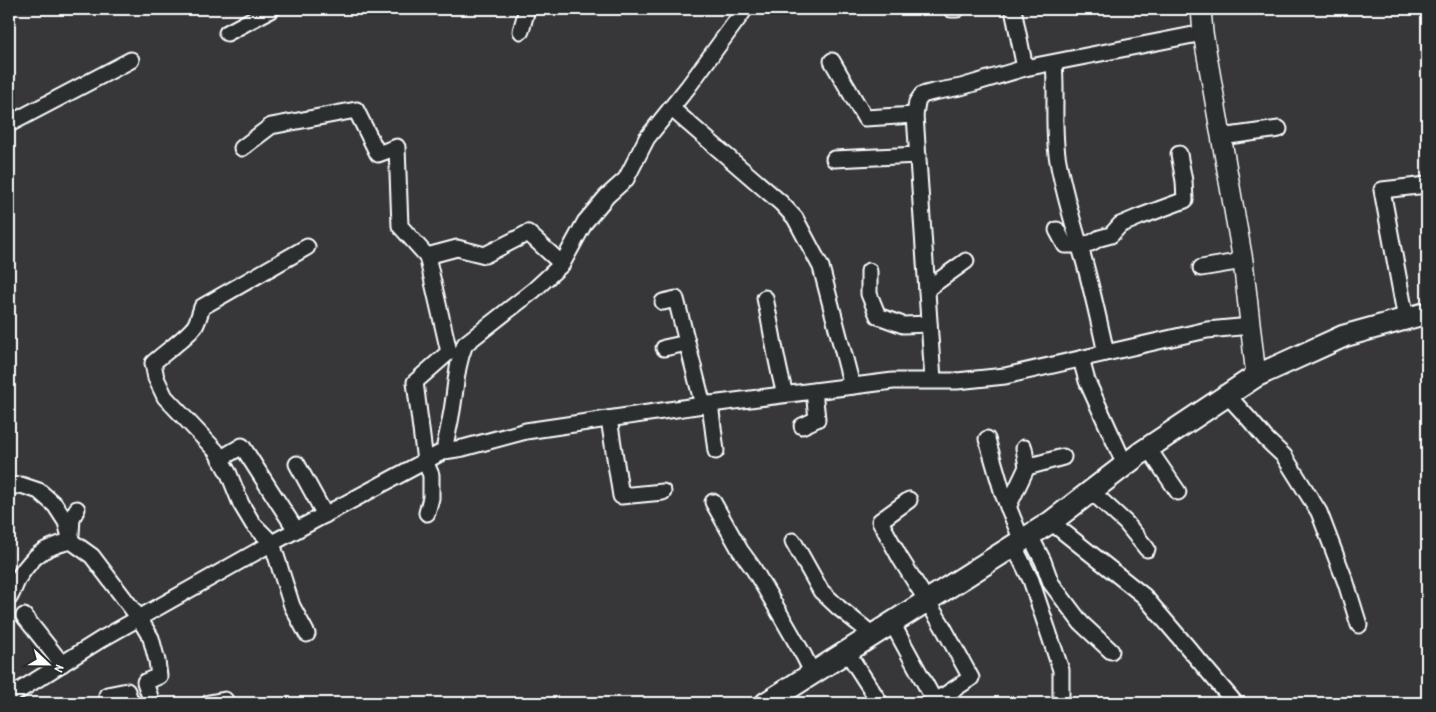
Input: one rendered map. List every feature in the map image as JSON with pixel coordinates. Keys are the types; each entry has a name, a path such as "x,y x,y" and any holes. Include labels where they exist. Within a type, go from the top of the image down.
{"main road":[{"path":"766,703 1051,522 1148,448 1256,376 1344,336 1427,313"}],"street":[{"path":"227,33 272,9"},
{"path":"521,31 527,9"},
{"path":"444,450 451,417 454,385 460,356 465,344 534,290 562,264 585,222 607,196 626,179 647,138 688,88 745,9"},
{"path":"951,9 957,9"},
{"path":"1013,9 1025,68"},
{"path":"1201,9 1203,33 1243,261 1256,376"},
{"path":"933,380 915,116 917,102 922,95 961,87 1025,68 1203,33"},
{"path":"9,124 131,60"},
{"path":"832,61 866,118 915,116"},
{"path":"1054,63 1056,85 1055,130 1058,161 1106,354"},
{"path":"670,108 781,203 795,218 821,267 852,386"},
{"path":"242,148 271,126 356,110 378,154 397,147 400,226 427,256 448,352 414,382 425,461 431,474 431,498 427,512"},
{"path":"1221,137 1279,128"},
{"path":"1057,230 1065,245 1079,246 1111,235 1120,225 1185,200 1179,154"},
{"path":"834,159 918,155"},
{"path":"1406,319 1382,190 1427,185"},
{"path":"427,256 457,248 485,255 528,233 562,264"},
{"path":"307,248 202,307 195,325 153,363 156,378 165,397 216,450 229,474 241,504 253,524 272,543 289,598 307,634"},
{"path":"927,289 966,261"},
{"path":"1201,268 1243,261"},
{"path":"869,271 869,294 878,316 903,325 929,324"},
{"path":"765,298 773,331 778,368 785,394"},
{"path":"664,302 676,300 706,404 716,451"},
{"path":"9,698 139,618 272,543 444,450 463,448 526,431 706,404 893,381 957,381 1005,376 1206,330 1251,326"},
{"path":"664,348 687,343"},
{"path":"1081,359 1086,380 1125,465"},
{"path":"802,426 817,419 814,391"},
{"path":"1228,396 1250,418 1266,439 1284,456 1319,512 1346,583 1359,625"},
{"path":"609,419 621,496 663,492"},
{"path":"988,439 1003,494 1022,541 1031,580 1062,670 1060,703"},
{"path":"220,459 242,446 296,530"},
{"path":"1008,507 1027,467 1024,448"},
{"path":"1148,448 1178,492"},
{"path":"1027,467 1063,457"},
{"path":"297,464 325,515"},
{"path":"9,487 21,485 39,491 56,506 66,522 71,541 92,556 139,618 150,638 157,660 159,676 145,682 152,703"},
{"path":"1091,491 1126,523 1147,549"},
{"path":"892,623 934,700 971,678 880,521 909,500"},
{"path":"713,502 740,550 772,600 813,674"},
{"path":"71,541 72,518 76,510"},
{"path":"1051,522 1097,561 1144,596 1234,703"},
{"path":"793,540 821,590 839,608 873,635"},
{"path":"9,598 18,579 31,560 50,546 71,541"},
{"path":"1022,541 1043,560 1051,583 1081,623 1111,651"},
{"path":"24,616 62,664"},
{"path":"847,652 880,703"},
{"path":"108,695 127,691 131,703"},
{"path":"209,703 225,700"}]}
